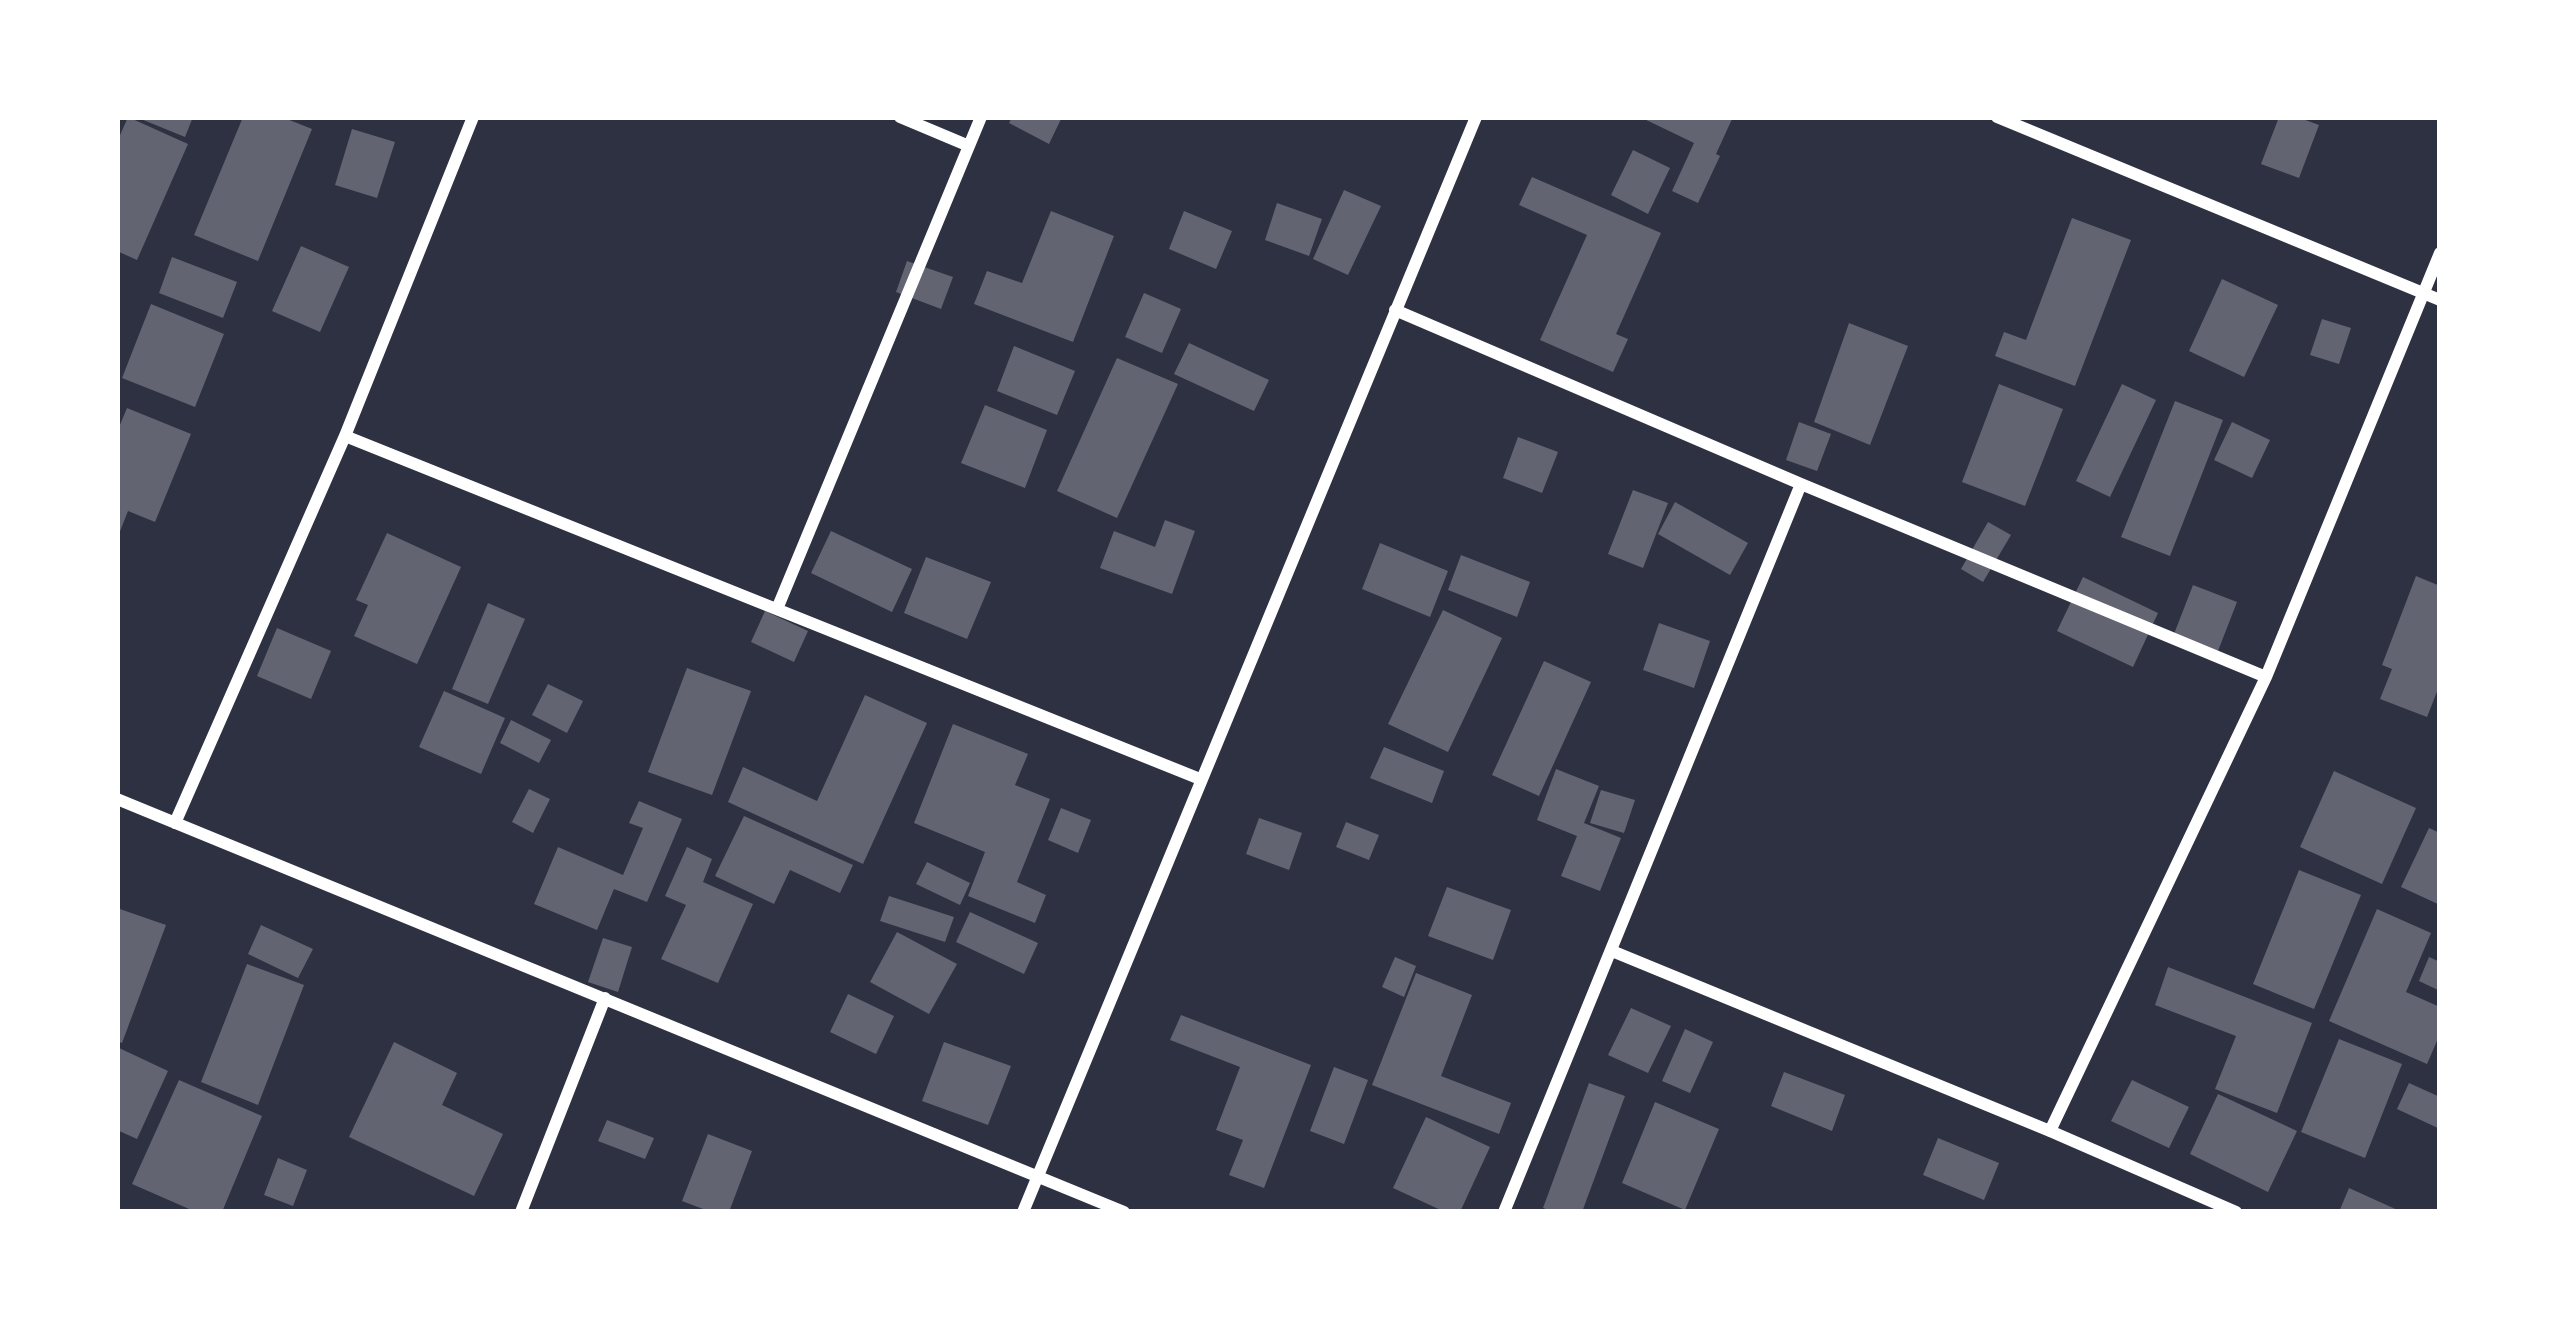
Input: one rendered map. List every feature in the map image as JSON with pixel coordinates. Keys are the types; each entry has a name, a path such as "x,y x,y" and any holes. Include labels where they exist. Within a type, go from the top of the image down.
{"street":[{"path":"175,823 345,436 473,117"},
{"path":"900,117 969,146"},
{"path":"777,609 981,117"},
{"path":"1023,1212 1476,117"},
{"path":"1996,117 2440,300"},
{"path":"2050,1131 2266,677 2440,254"},
{"path":"1395,310 2266,677"},
{"path":"345,436 1200,779"},
{"path":"1504,1212 1801,484"},
{"path":"117,799 1124,1212"},
{"path":"1612,951 2236,1212"},
{"path":"520,1212 605,998"}],"building":[{"path":"128,117 188,144 137,260 117,251 117,142"},
{"path":"136,117 193,117 185,137"},
{"path":"243,117 282,117 312,129 258,261 194,235"},
{"path":"1012,117 1062,117 1049,144 1009,123"},
{"path":"1640,117 1733,117 1698,203 1672,191 1694,143"},
{"path":"2279,117 2319,125 2299,178 2261,164"},
{"path":"352,129 395,142 377,198 335,185"},
{"path":"1633,150 1670,168 1648,214 1611,195"},
{"path":"1532,177 1661,233 1616,334 1628,339 1613,372 1540,340 1587,235 1519,205"},
{"path":"1344,190 1381,206 1348,275 1313,259"},
{"path":"1277,203 1322,219 1309,256 1265,240"},
{"path":"1051,211 1114,236 1073,342 974,304 987,271 1022,283"},
{"path":"1184,211 1232,231 1216,269 1169,249"},
{"path":"2072,218 2131,240 2075,386 1995,356 2004,332 2026,340"},
{"path":"301,246 349,267 320,332 272,311"},
{"path":"172,257 237,282 223,318 159,293"},
{"path":"907,261 953,277 941,309 896,292"},
{"path":"2222,279 2278,305 2244,377 2189,351"},
{"path":"1144,293 1181,309 1162,353 1125,337"},
{"path":"151,304 224,334 195,407 122,378"},
{"path":"2322,319 2351,328 2339,364 2310,355"},
{"path":"1849,323 1908,346 1870,445 1814,422"},
{"path":"1189,343 1269,380 1254,411 1174,374"},
{"path":"1014,346 1075,371 1057,415 997,391"},
{"path":"1117,358 1178,384 1117,518 1057,491"},
{"path":"1999,384 2063,409 2025,506 1962,482"},
{"path":"2122,384 2156,400 2110,497 2076,481"},
{"path":"2175,401 2223,420 2170,556 2121,537"},
{"path":"985,405 1047,430 1025,488 961,463"},
{"path":"127,408 191,434 155,522 128,511 117,539 117,432"},
{"path":"1799,422 1831,434 1817,471 1786,460"},
{"path":"2232,422 2270,440 2252,478 2214,460"},
{"path":"1518,437 1558,452 1542,493 1503,478"},
{"path":"1633,490 1668,503 1643,568 1608,554"},
{"path":"1675,502 1748,543 1730,575 1658,534"},
{"path":"1165,520 1195,531 1172,594 1100,568 1114,531 1155,547"},
{"path":"1988,522 2011,535 1983,582 1961,569"},
{"path":"831,531 912,569 892,612 811,573"},
{"path":"387,533 461,567 417,664 354,636 368,605 356,600"},
{"path":"1380,543 1448,571 1430,617 1362,589"},
{"path":"1461,555 1530,582 1517,617 1448,590"},
{"path":"926,557 991,582 967,639 904,613"},
{"path":"2416,576 2440,586 2440,684 2427,717 2380,699 2392,669 2382,665"},
{"path":"2083,577 2158,613 2133,667 2057,631"},
{"path":"2193,585 2237,602 2218,651 2174,634"},
{"path":"488,603 525,619 488,704 452,689"},
{"path":"1443,610 1502,638 1448,752 1388,724"},
{"path":"765,611 808,631 794,662 751,642"},
{"path":"1659,623 1710,641 1694,688 1643,670"},
{"path":"277,628 331,651 311,699 257,676"},
{"path":"1544,661 1591,682 1539,796 1492,775"},
{"path":"687,668 751,691 712,795 648,772"},
{"path":"548,684 583,701 567,733 532,715"},
{"path":"444,691 505,718 481,774 419,747"},
{"path":"865,695 927,723 863,864 728,802 743,767 817,801"},
{"path":"511,720 551,740 539,763 500,743"},
{"path":"953,724 1028,754 1015,785 1050,799 1017,882 1046,895 1035,923 968,896 985,852 914,823"},
{"path":"1384,747 1444,771 1432,803 1370,778"},
{"path":"1556,769 1599,786 1584,823 1621,838 1600,891 1561,876 1577,836 1537,820"},
{"path":"2334,771 2416,808 2382,884 2300,847"},
{"path":"529,789 550,799 533,833 512,822"},
{"path":"1601,790 1635,800 1624,833 1590,823"},
{"path":"639,801 682,819 647,902 614,889 597,930 534,904 558,847 623,875 643,828 629,823"},
{"path":"1061,808 1091,820 1078,853 1048,840"},
{"path":"744,816 853,865 840,893 790,870 774,904 715,876"},
{"path":"1259,818 1302,833 1289,870 1246,854"},
{"path":"1346,822 1379,835 1369,860 1336,847"},
{"path":"2429,828 2440,833 2440,905 2401,887"},
{"path":"687,847 712,859 703,882 753,904 718,983 661,959 686,905 665,896"},
{"path":"927,862 970,883 960,905 916,884"},
{"path":"2299,870 2361,895 2314,1009 2253,984"},
{"path":"1447,887 1511,910 1493,960 1428,936"},
{"path":"889,896 954,917 945,942 880,921"},
{"path":"117,908 166,925 122,1043 117,1041"},
{"path":"2377,909 2431,933 2406,992 2440,1007 2440,1034 2427,1064 2329,1021"},
{"path":"970,912 1038,943 1024,974 956,942"},
{"path":"261,925 313,949 298,978 248,954"},
{"path":"897,932 957,964 929,1014 870,982"},
{"path":"603,938 632,947 618,992 588,982"},
{"path":"1395,957 1416,966 1404,997 1382,987"},
{"path":"2429,957 2440,962 2440,991 2419,981"},
{"path":"247,964 304,985 258,1105 201,1082"},
{"path":"2168,967 2312,1023 2277,1113 2215,1089 2236,1036 2155,1005"},
{"path":"1416,973 1472,995 1441,1076 1511,1103 1499,1134 1372,1085"},
{"path":"848,994 894,1016 876,1054 830,1032"},
{"path":"1631,1008 1671,1026 1648,1073 1608,1055"},
{"path":"1181,1015 1311,1065 1264,1188 1229,1175 1243,1140 1216,1130 1240,1067 1170,1040"},
{"path":"1685,1029 1713,1042 1690,1093 1662,1081"},
{"path":"2339,1039 2402,1064 2365,1158 2301,1132"},
{"path":"394,1042 457,1073 442,1105 503,1134 474,1196 349,1137"},
{"path":"944,1042 1011,1066 988,1125 922,1101"},
{"path":"117,1047 168,1071 137,1139 117,1130"},
{"path":"1334,1067 1368,1080 1344,1144 1310,1131"},
{"path":"1784,1072 1845,1095 1832,1131 1771,1106"},
{"path":"179,1080 262,1116 222,1212 196,1212 132,1184"},
{"path":"2132,1080 2189,1107 2169,1148 2111,1121"},
{"path":"1589,1083 1625,1096 1582,1212 1554,1212 1543,1208"},
{"path":"2409,1083 2440,1097 2440,1129 2397,1109"},
{"path":"2218,1094 2297,1131 2268,1192 2190,1154"},
{"path":"1655,1102 1719,1129 1685,1210 1622,1183"},
{"path":"1426,1117 1490,1147 1460,1212 1445,1212 1393,1188"},
{"path":"607,1120 654,1138 645,1159 598,1141"},
{"path":"708,1134 752,1151 729,1212 711,1212 682,1201"},
{"path":"1938,1138 1999,1163 1984,1200 1923,1175"},
{"path":"278,1158 307,1170 293,1206 264,1195"},
{"path":"2349,1188 2402,1212 2339,1212"}]}
